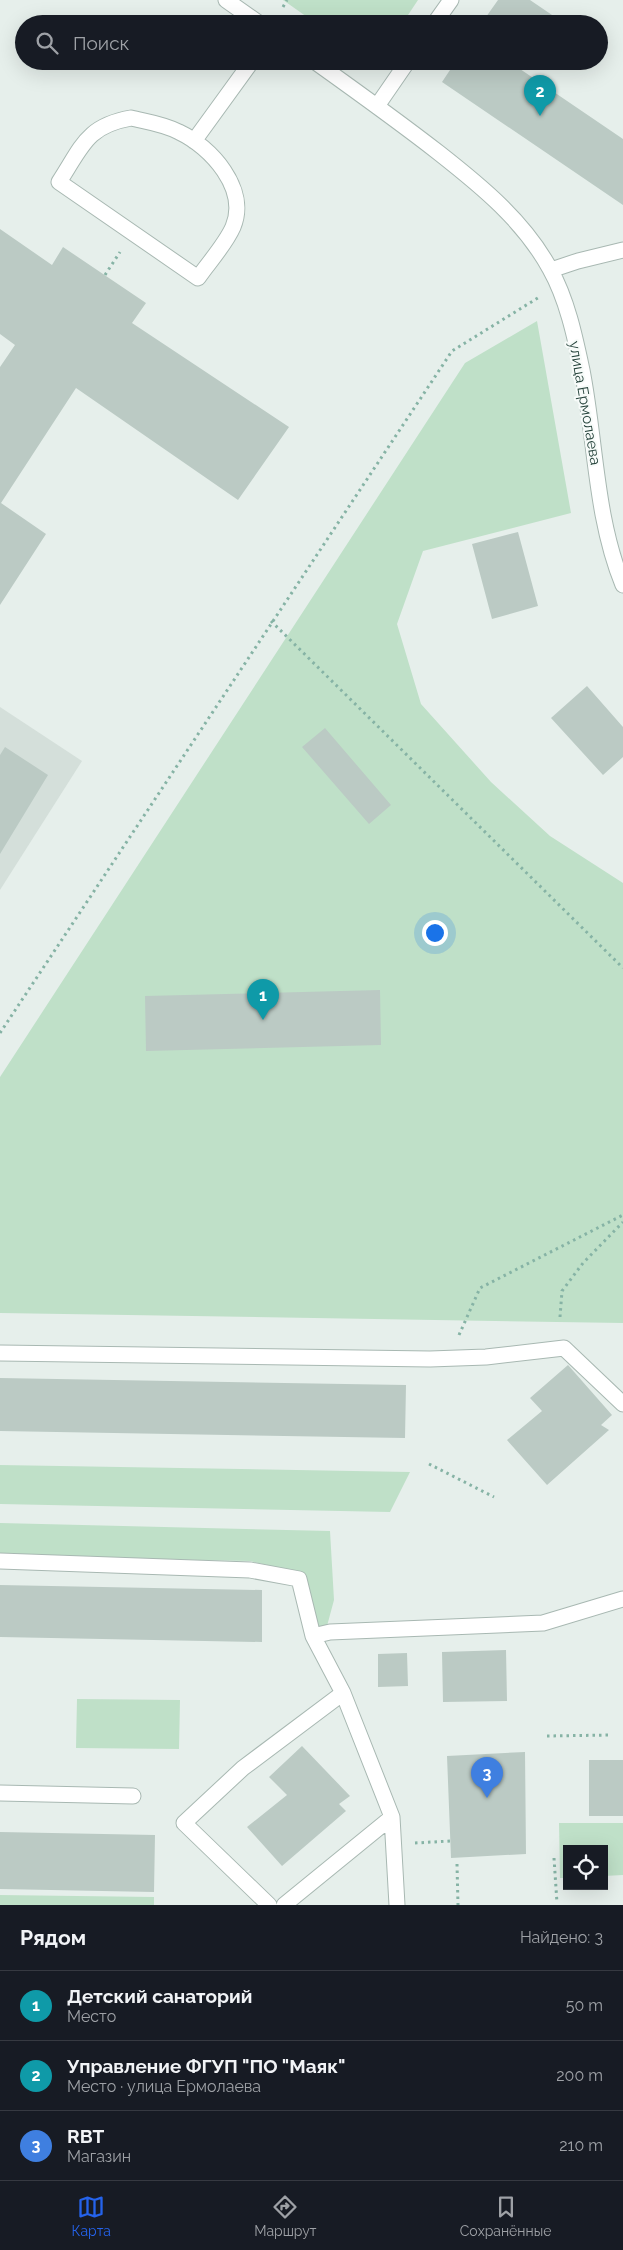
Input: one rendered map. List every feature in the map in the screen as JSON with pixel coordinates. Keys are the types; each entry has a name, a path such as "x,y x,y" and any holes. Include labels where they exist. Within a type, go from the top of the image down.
{"street":[{"path":"226,0 247,15"},
{"path":"440,15 451,0"},
{"path":"194,141 245,70"},
{"name":"улица Ермолаева","path":"327,70 482,186 520,226 551,270 572,329 582,371 602,517 612,558 623,585"},
{"path":"377,106 402,70"},
{"path":"131,118 162,125 181,132 194,141 221,166 233,188 237,209 233,227 198,278 59,182 91,134 110,122 131,118"},
{"path":"551,270 623,250"},
{"path":"0,1353 430,1359 486,1358 564,1348 623,1404"},
{"path":"0,1561 250,1570 299,1579 313,1636 343,1693 392,1817 397,1905"},
{"path":"313,1636 330,1632 543,1623 623,1599"},
{"path":"270,1905 184,1823 243,1768 343,1693"},
{"path":"0,1793 133,1796"},
{"path":"284,1905 392,1817"}],"path":[{"path":"282,7 287,0"},
{"path":"104,274 120,252"},
{"path":"0,1033 271,621 452,351 540,296 559,291"},
{"path":"271,621 623,968"},
{"path":"459,1336 480,1288 623,1215"},
{"path":"560,1317 562,1291 583,1263 623,1222"},
{"path":"429,1464 494,1497"},
{"path":"547,1736 611,1735"},
{"path":"554,1858 556,1903"},
{"path":"456,1864 458,1905"}],"shaded area":[{"path":"0,707 82,761 0,890"}],"green space":[{"path":"283,0 418,0 408,15 304,15"},
{"path":"537,321 571,513 423,551 397,624 421,704 491,782 550,836 623,883 623,1323 0,1313 0,1077 465,363"},
{"path":"0,1465 410,1472 390,1512 0,1504"},
{"path":"0,1523 330,1531 334,1600 327,1626 316,1628 298,1572 250,1561 0,1556"},
{"path":"77,1699 180,1700 179,1749 76,1748"},
{"path":"559,1823 623,1823 623,1875 608,1876 608,1845 563,1845 563,1878 560,1878"},
{"path":"0,1895 154,1897 154,1905 0,1905"}],"building":[{"path":"498,0 530,0 552,15 487,15"},
{"path":"450,70 521,70 623,139 623,205 442,82"},
{"path":"0,229 52,265 63,247 146,303 132,323 289,427 238,500 76,388 1,503 46,534 0,605 0,367 15,345 0,334"},
{"path":"518,532 538,606 492,619 472,544"},
{"path":"587,686 623,727 623,757 603,775 551,718"},
{"path":"325,728 391,805 369,824 302,747"},
{"path":"5,747 48,775 0,854 0,755"},
{"path":"380,990 381,1045 146,1051 145,996"},
{"path":"568,1365 612,1415 601,1425 609,1430 547,1485 507,1440 542,1411 530,1398"},
{"path":"0,1378 406,1385 405,1438 0,1431"},
{"path":"0,1585 262,1590 262,1642 0,1637"},
{"path":"506,1650 507,1701 443,1702 442,1652"},
{"path":"407,1653 408,1686 378,1687 378,1654"},
{"path":"302,1746 350,1796 339,1804 346,1811 282,1866 247,1827 287,1795 269,1777"},
{"path":"525,1752 526,1854 451,1858 447,1756"},
{"path":"589,1760 623,1760 623,1816 589,1816"},
{"path":"0,1832 155,1835 154,1892 0,1889"}],"place":[{"name":"Управление ФГУП \"ПО \"Маяк\"","path":"540,116"},
{"name":"Детский санаторий","path":"263,1020"},
{"name":"RBT","path":"487,1798"}]}
